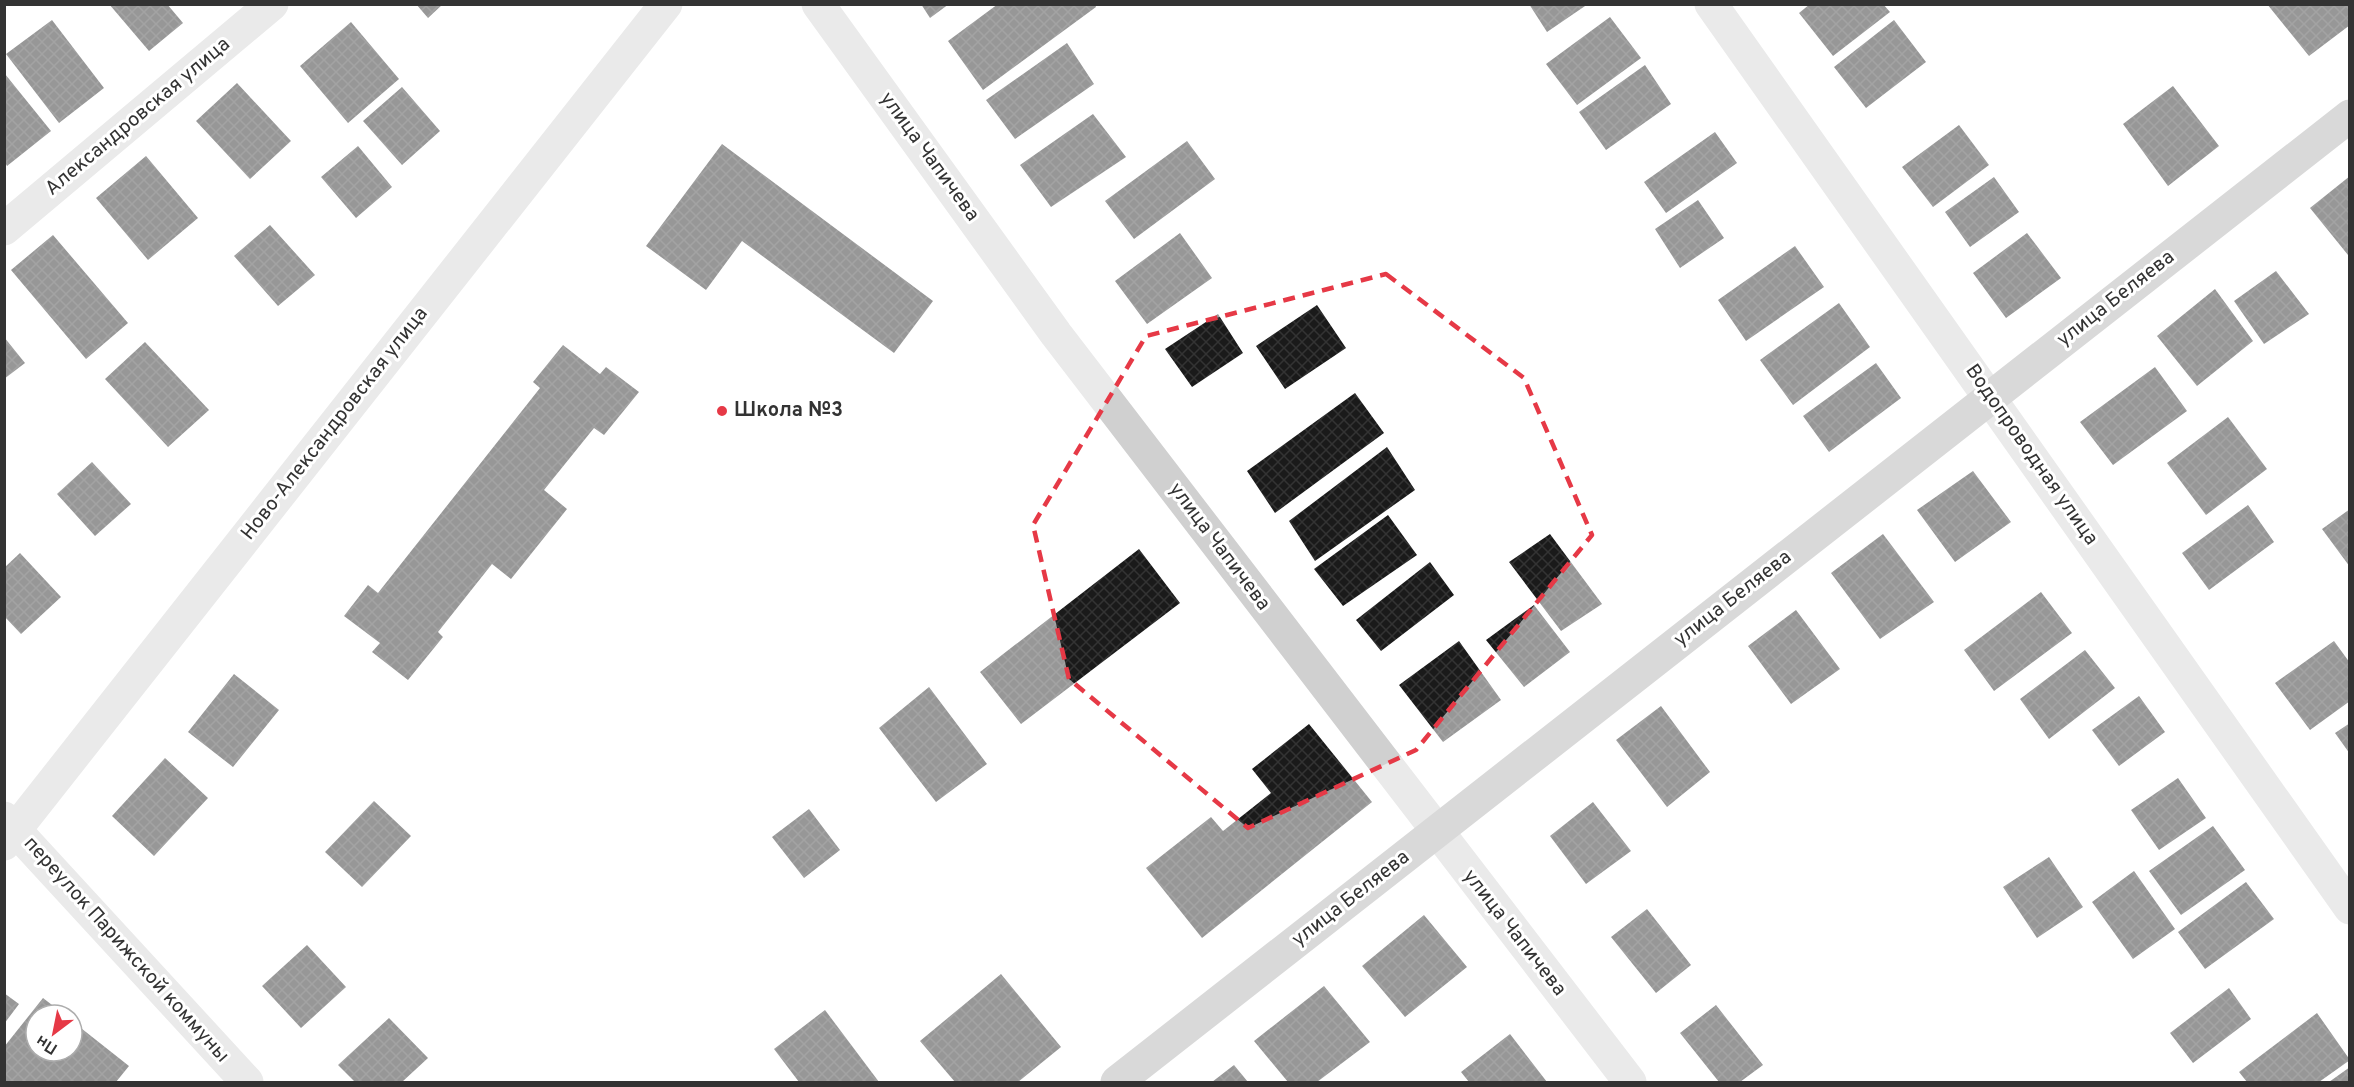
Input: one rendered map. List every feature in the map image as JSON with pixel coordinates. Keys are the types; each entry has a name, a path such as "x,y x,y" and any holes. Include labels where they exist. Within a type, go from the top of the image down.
{"main road":[{"name":"улица Беляева","path":"1117,1083 2349,116"}],"street":[{"name":"Александровская улица","path":"4,229 272,4"},
{"name":"Ново-Александровская улица","path":"8,830 666,4"},
{"name":"улица Чапичева","path":"818,4 1056,334 1630,1083"},
{"name":"Водопроводная улица","path":"1711,4 1991,397 2349,908"},
{"name":"переулок Парижской коммуны","path":"8,830 247,1083"}],"highlighted area":[{"path":"1386,274 1524,378 1592,535 1416,750 1248,828 1069,679 1033,525 1146,336"}],"building":[{"path":"109,4 167,4 183,23 149,51"},
{"path":"416,4 443,4 428,18"},
{"path":"921,4 949,4 930,18"},
{"path":"998,4 1095,4 1096,7 983,90 948,41"},
{"path":"1529,4 1588,4 1547,32"},
{"path":"1810,4 1883,4 1890,12 1833,56 1799,13"},
{"path":"2267,4 2350,4 2350,25 2309,56"},
{"path":"1610,17 1641,58 1577,105 1546,64"},
{"path":"52,20 104,88 59,123 6,54"},
{"path":"1894,20 1926,62 1866,108 1834,67"},
{"path":"351,22 399,79 348,123 300,66"},
{"path":"1067,43 1094,84 1015,139 986,100"},
{"path":"1645,65 1671,104 1606,150 1579,112"},
{"path":"5,74 51,131 7,166 5,162"},
{"path":"237,83 291,141 250,179 196,121"},
{"path":"2173,86 2219,146 2168,186 2123,124"},
{"path":"402,87 440,131 402,165 363,121"},
{"path":"1093,114 1126,157 1051,207 1020,165"},
{"path":"1959,125 1989,165 1933,207 1902,167"},
{"path":"1715,132 1737,163 1666,213 1644,182"},
{"path":"1187,141 1215,179 1134,239 1105,201"},
{"path":"722,144 933,301 894,353 742,241 706,290 646,246"},
{"path":"358,146 392,187 356,218 321,177"},
{"path":"146,156 198,218 148,260 96,198"},
{"path":"2350,176 2350,253 2348,255 2310,208"},
{"path":"1994,177 2019,212 1970,247 1945,212"},
{"path":"1698,200 1724,238 1680,268 1655,229"},
{"path":"270,225 315,275 278,306 234,256"},
{"path":"1180,233 1212,278 1147,324 1115,281"},
{"path":"2027,233 2061,278 2006,318 1973,273"},
{"path":"53,235 128,323 86,359 11,270"},
{"path":"1795,246 1824,287 1746,341 1718,300"},
{"path":"2276,271 2309,314 2264,344 2234,301"},
{"path":"2215,289 2253,341 2197,386 2157,336"},
{"path":"1839,303 1870,347 1793,405 1760,360"},
{"path":"1317,305 1346,348 1285,389 1256,346"},
{"path":"1218,314 1243,353 1192,387 1165,349"},
{"path":"4,337 25,363 4,379"},
{"path":"145,342 209,410 168,447 105,379"},
{"path":"563,345 600,374 606,367 639,392 604,435 594,428 544,490 567,509 511,579 492,564 438,632 443,637 408,680 372,652 380,643 344,616 368,585 378,593 540,388 533,382"},
{"path":"1876,363 1901,398 1829,452 1803,416"},
{"path":"2155,367 2187,411 2113,465 2080,422"},
{"path":"1355,393 1384,433 1275,513 1247,471"},
{"path":"2228,417 2267,469 2206,515 2167,463"},
{"path":"1387,447 1415,490 1315,561 1289,521"},
{"path":"92,462 131,504 95,536 57,494"},
{"path":"1973,471 2011,522 1955,562 1917,510"},
{"path":"2248,505 2274,542 2209,590 2182,553"},
{"path":"2350,509 2350,567 2322,529"},
{"path":"1388,515 1417,555 1343,606 1314,569"},
{"path":"1550,534 1602,604 1561,631 1509,562"},
{"path":"1883,534 1934,602 1880,639 1831,573"},
{"path":"1139,549 1180,603 1021,724 980,672"},
{"path":"20,553 61,597 21,634 4,616 4,568"},
{"path":"1430,562 1454,595 1381,651 1356,620"},
{"path":"2041,592 2072,633 1994,691 1964,650"},
{"path":"1534,605 1570,652 1524,687 1486,640"},
{"path":"1796,610 1840,669 1791,704 1748,646"},
{"path":"1459,641 1501,700 1443,742 1399,685"},
{"path":"2334,641 2350,663 2350,701 2310,730 2275,683"},
{"path":"2085,650 2115,688 2049,739 2020,699"},
{"path":"234,674 279,710 233,767 188,732"},
{"path":"929,687 987,764 936,802 879,728"},
{"path":"2139,696 2165,732 2119,766 2092,730"},
{"path":"1661,706 1710,772 1667,807 1616,740"},
{"path":"2350,723 2350,754 2335,733"},
{"path":"1309,724 1372,802 1202,938 1146,868 1211,817 1223,831 1271,793 1252,769"},
{"path":"165,758 208,798 154,856 112,816"},
{"path":"2178,778 2206,818 2159,850 2131,810"},
{"path":"374,801 411,836 362,887 325,852"},
{"path":"1593,802 1631,851 1586,884 1550,836"},
{"path":"809,809 840,850 804,878 772,837"},
{"path":"2213,826 2245,870 2181,915 2149,871"},
{"path":"2049,857 2083,907 2037,938 2003,887"},
{"path":"2134,871 2175,929 2133,959 2092,902"},
{"path":"2246,882 2274,919 2205,969 2178,932"},
{"path":"1647,909 1691,965 1656,993 1611,937"},
{"path":"1424,915 1467,967 1405,1017 1362,966"},
{"path":"307,945 346,987 301,1028 262,986"},
{"path":"1001,974 1061,1047 1018,1082 955,1082 920,1041"},
{"path":"1324,986 1370,1042 1317,1082 1288,1082 1254,1041"},
{"path":"2229,988 2251,1019 2193,1063 2170,1033"},
{"path":"4,993 19,1004 4,1024"},
{"path":"43,998 49,1003 39,1003"},
{"path":"1716,1005 1763,1065 1740,1082 1719,1082 1680,1033"},
{"path":"825,1010 879,1082 799,1082 774,1049"},
{"path":"2317,1013 2350,1060 2319,1082 2247,1082 2239,1072"},
{"path":"389,1018 428,1058 402,1082 355,1082 338,1065"},
{"path":"24,1022 24,1063 84,1063 84,1030 129,1066 116,1082 4,1082 4,1047"},
{"path":"1510,1034 1547,1082 1469,1082 1461,1072"},
{"path":"1234,1065 1248,1082 1212,1082"},
{"path":"2350,1067 2350,1082 2329,1082"}],"place":[{"name":"Школа №3","path":"722,411"}]}
